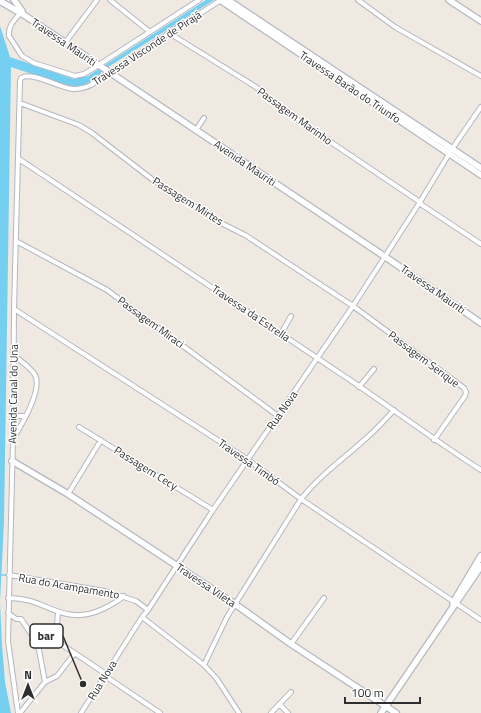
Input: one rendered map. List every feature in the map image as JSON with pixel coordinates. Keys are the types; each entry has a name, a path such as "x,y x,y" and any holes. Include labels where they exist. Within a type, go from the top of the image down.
{"street":[{"name":"Travessa Mauriti","path":"14,0 22,13"},
{"path":"65,43 97,0"},
{"path":"110,0 150,32"},
{"name":"Travessa Visconde de Pirajá","path":"22,13 9,28 9,36 18,52 26,59 34,63 75,76 84,74 99,65 199,0"},
{"name":"Travessa Visconde de Pirajá","path":"24,76 33,77 72,89 82,89 91,85 107,71 220,0"},
{"name":"Travessa Barão do Triunfo","path":"220,0 451,151 481,168"},
{"name":"Travessa Barão do Triunfo","path":"228,0 303,53"},
{"path":"358,0 395,27 481,76"},
{"path":"449,0 481,21"},
{"name":"Travessa Mauriti","path":"0,1 22,13 107,71"},
{"name":"Passagem Marinho","path":"168,33 256,87 295,118 481,244"},
{"name":"Avenida Mauriti","path":"107,71 384,256"},
{"name":"Avenida Canal do Una","path":"19,713 8,641 8,598 13,440 14,309 20,81 24,76"},
{"name":"Passagem Mirtes","path":"20,103 79,125 92,133 153,180 245,235 353,306"},
{"name":"Rua Nova","path":"81,713 176,565 353,306 481,106"},
{"path":"196,130 204,118"},
{"name":"Travessa Barão do Triunfo","path":"451,151 481,174"},
{"name":"Travessa da Estrella","path":"19,158 394,410 434,440 481,470"},
{"name":"Passagem Miraci","path":"16,241 107,290 278,416"},
{"name":"Travessa Mauriti","path":"384,256 481,323"},
{"name":"Passagem Serique","path":"353,306 466,390 465,396 434,440"},
{"name":"Travessa Timbó","path":"14,309 248,459 302,499 454,604 481,620"},
{"path":"281,334 291,316"},
{"path":"13,440 26,416 37,389 36,379 32,372 14,356"},
{"path":"359,387 374,369"},
{"path":"204,664 235,604 310,488 326,472 378,428 394,410"},
{"path":"13,416 26,416"},
{"name":"Passagem Cecy","path":"79,427 213,510"},
{"path":"68,494 101,440"},
{"name":"Travessa Vileta","path":"12,461 68,494 235,604 396,713"},
{"path":"454,604 481,556"},
{"path":"381,713 481,566"},
{"name":"Rua do Acampamento","path":"9,575 87,587 124,596 136,601 148,610"},
{"path":"8,598 23,598 58,613 77,616 91,614 117,602 124,596"},
{"path":"292,644 324,598"},
{"path":"8,613 16,619 21,619 36,642 45,682"},
{"path":"58,613 57,639 59,644 160,713"},
{"path":"142,617 204,664 217,679 239,713"},
{"path":"19,713 45,682 57,676 74,654"},
{"path":"271,713 291,692"},
{"path":"279,704 288,713"}],"water":[{"path":"206,0 214,0 105,69 97,77 84,85 74,87 68,86 11,67 4,522 0,602 0,26 10,57 74,79 88,76"},
{"path":"0,602 5,682 11,713 0,713"}],"waterway":[{"path":"0,575 6,575"}],"place":[{"name":"bar","path":"83,684"}]}
